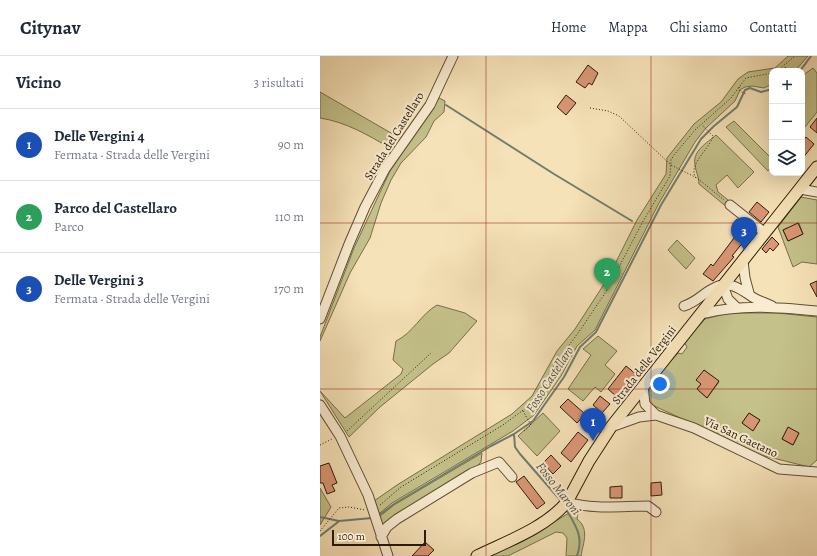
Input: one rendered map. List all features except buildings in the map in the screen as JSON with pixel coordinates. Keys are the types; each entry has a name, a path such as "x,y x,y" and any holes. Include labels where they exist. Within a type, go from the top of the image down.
{"main road":[{"name":"Strada delle Vergini","path":"477,556 544,522 567,502 589,461 611,427 817,167"}],"street":[{"name":"Strada del Castellaro","path":"320,319 365,207 385,169 430,105 453,56"},
{"path":"800,189 817,192"},
{"path":"730,205 765,233"},
{"path":"743,261 749,293"},
{"path":"723,285 728,299 736,307"},
{"path":"684,306 700,299 714,288 723,285 736,286 749,293 754,298 775,307"},
{"path":"700,314 736,307 775,307 815,310"},
{"path":"630,403 645,404 643,386"},
{"path":"630,403 639,417"},
{"name":"Via San Gaetano","path":"645,404 656,415"},
{"path":"320,405 340,436 368,495 388,556"},
{"name":"Via San Gaetano","path":"611,427 639,417 656,415 694,428 779,468 817,472"},
{"path":"381,538 387,527 397,518 482,468 499,462 512,477"},
{"path":"567,502 602,508 648,506 656,512"}],"path":[{"path":"781,68 795,56"},
{"path":"320,530 339,508 349,507 373,510 401,487 489,435 523,411 536,398 554,364 581,329 607,290 642,223 670,176 674,156 701,124 716,113 731,98 746,78 769,73"},
{"path":"739,86 740,90 746,94"},
{"path":"590,108 608,111 619,116 634,128 671,165 697,178 730,205"},
{"path":"697,178 694,173 694,167 712,141 712,134 701,124"},
{"path":"320,445 340,436 352,427 431,353"},
{"path":"523,411 531,425 524,431"}],"shaded area":[{"path":"788,56 808,56 798,68 775,68"},
{"path":"813,68 817,73 817,112 805,127 805,104 805,74"},
{"path":"769,69 769,86 764,88 752,86 745,87 740,90 735,101 706,128 695,142 659,203 595,330 577,346 561,376 534,415 513,431 392,503 380,513 374,513 374,501 397,485 512,414 532,396 557,351 575,329 608,278 637,220 666,174 667,158 694,124 721,102 738,79 748,72"},
{"path":"320,92 398,137 390,148 348,126 320,118"},
{"path":"439,98 445,101 444,112 434,121 426,137 401,163 391,180 381,203 370,238 350,273 320,341 320,337 354,248 390,171"},
{"path":"734,121 769,156 768,171 726,127"},
{"path":"716,135 754,172 738,188 727,175 716,185 718,192 732,203 728,208 699,184 695,165 698,151"},
{"path":"801,197 817,200 817,264 802,262 793,267 778,227","holes":["799,223 803,234 788,241 783,230 787,228 790,235 790,227"]},
{"path":"677,240 695,258 686,269 668,250"},
{"path":"437,305 465,313 477,321 449,353 380,407 349,437 320,391 345,418 401,374 403,369 393,360 396,341 402,338 426,313"},
{"path":"728,313 777,313 817,317 817,460 809,467 761,455 650,404 650,390 657,376 678,353 682,354 687,347 684,342 705,319","holes":["704,370 719,382 707,398 697,389 701,384","749,413 760,420 753,430 742,423","788,428 799,433 793,445 782,439"]},
{"path":"598,336 617,351 605,365 615,374 601,392 595,387 583,401 568,389 591,355 583,349"},
{"path":"543,413 560,431 537,456 518,436"},
{"path":"482,453 481,462 475,468 382,529 379,517 394,505"},
{"path":"320,488 331,507 320,525"},
{"path":"574,510 578,513 577,519 581,523 585,532 581,556 566,556 567,538 563,533 556,532 508,556 490,556 521,542"}],"waterway":[{"name":"Fosso Castellaro","path":"802,68 811,56"},
{"name":"Fosso Castellaro","path":"378,516 394,504 491,446 514,434 533,421 564,377 580,347 596,332 661,205 701,139 737,107 745,90 750,88 761,92 769,90"},
{"path":"446,105 554,174 632,221"},
{"name":"Fosso Maroni","path":"514,434 515,447 562,502"},
{"name":"Fosso Maroni","path":"566,509 578,532 580,543 577,556"},
{"name":"Fosso Castellaro","path":"320,517 339,521 372,518"},
{"path":"320,536 338,522"}],"place":[{"name":"Delle Vergini 3","path":"744,250"},
{"name":"Parco del Castellaro","path":"607,291"},
{"name":"Delle Vergini 4","path":"593,441"}]}
